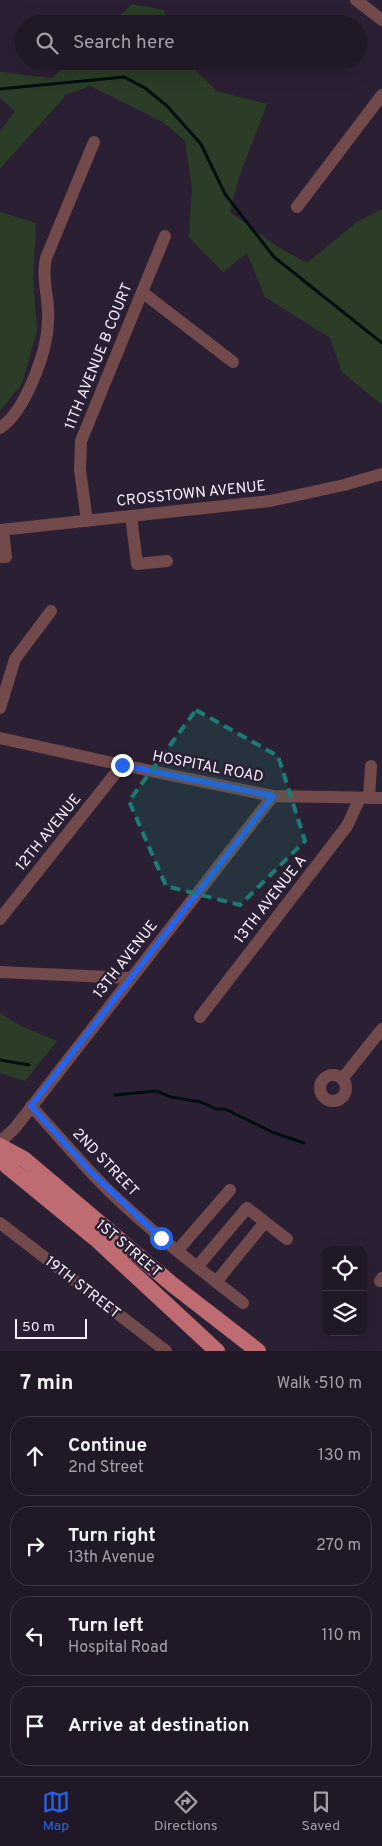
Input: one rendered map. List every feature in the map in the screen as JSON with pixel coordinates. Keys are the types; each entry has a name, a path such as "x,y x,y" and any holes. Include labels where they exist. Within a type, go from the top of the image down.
{"main road":[{"name":"1ST STREET","path":"0,1146 24,1159 173,1285 258,1351"},
{"path":"0,1150 7,1166 96,1239 216,1351"}],"street":[{"path":"356,0 382,20"},
{"path":"297,207 382,95"},
{"path":"0,428 14,415 22,403 43,348 48,323 48,302 43,274 46,258 94,142"},
{"name":"11TH AVENUE B COURT","path":"87,521 80,470 81,441 165,236"},
{"path":"142,292 233,362"},
{"name":"CROSSTOWN AVENUE","path":"2,530 270,501 344,485 382,474"},
{"path":"131,516 137,564 167,561"},
{"path":"0,557 6,556 2,530"},
{"path":"0,708 15,658 51,611"},
{"name":"HOSPITAL ROAD","path":"0,738 273,796 370,798"},
{"name":"12TH AVENUE","path":"0,919 122,765"},
{"path":"370,798 371,766"},
{"name":"13TH AVENUE","path":"0,1142 15,1128 273,796"},
{"name":"13TH AVENUE A","path":"200,1017 370,798"},
{"path":"0,972 130,978"},
{"path":"342,1078 382,1029"},
{"name":"2ND STREET","path":"31,1106 96,1178 161,1238 243,1303"},
{"path":"178,1251 230,1190"},
{"path":"197,1267 247,1208 287,1239"},
{"path":"216,1282 265,1222"},
{"name":"19TH STREET","path":"0,1223 166,1351"}],"highlighted area":[{"path":"196,710 278,756 305,841 240,905 166,886 129,801"}],"green space":[{"path":"132,4 164,10 165,15 120,15"},
{"path":"60,70 195,70 217,91 267,104 239,177 230,212 278,247 307,263 357,222 382,209 382,405 342,372 330,338 265,297 247,253 223,272 189,237 192,188 185,141 163,122 90,86 66,95 0,169 0,132 15,111 0,98 0,72 52,78"},
{"path":"0,212 36,223 33,278 37,331 22,383 0,411"},
{"path":"0,1013 21,1026 57,1041 25,1081 0,1073"}],"waterway":[{"path":"0,89 124,77 145,88 167,106 201,144 225,194 274,257 382,343"},
{"path":"0,1060 29,1065"},
{"path":"115,1095 156,1091 171,1097 201,1102 216,1109 225,1109 272,1132 304,1143"}],"route":[{"path":"122,765 273,796 31,1106 106,1188 161,1238"}]}
